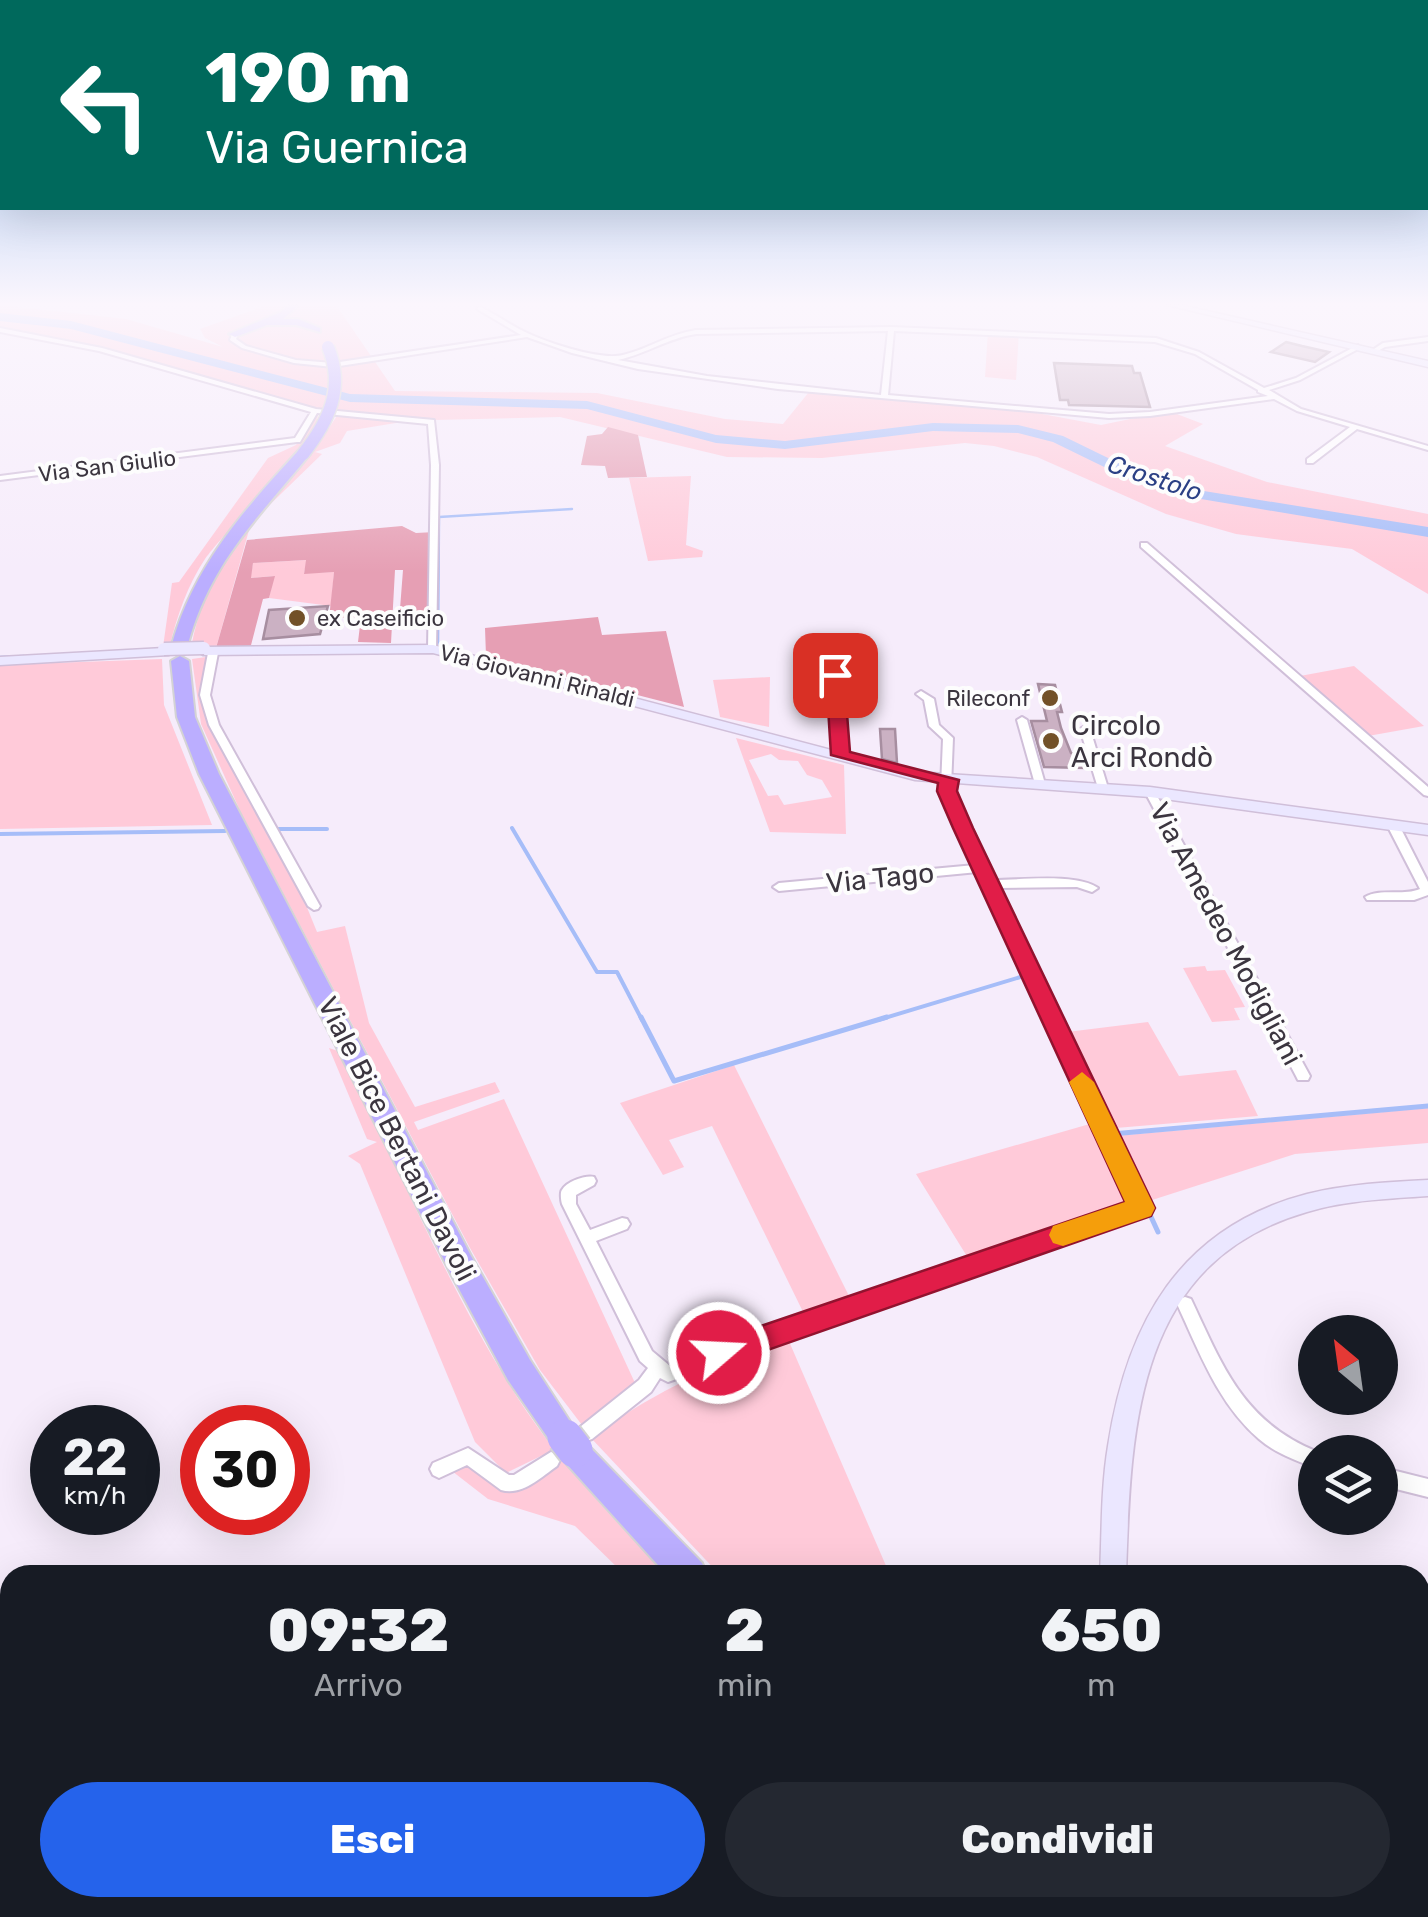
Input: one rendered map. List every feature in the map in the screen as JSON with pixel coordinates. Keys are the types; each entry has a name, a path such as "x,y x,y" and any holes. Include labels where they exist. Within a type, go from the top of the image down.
{"highway":[{"name":"Viale Bice Bertani Davoli","path":"336,394 326,420 303,454 247,517 205,574 172,652 189,727 518,1370 569,1445 681,1565"}],"street":[{"path":"258,394 316,411 425,421 434,426 433,649"},
{"path":"865,394 1112,416 1275,397"},
{"path":"1219,402 1246,394"},
{"path":"1270,394 1354,428 1428,448"},
{"name":"Via San Giulio","path":"0,478 298,440 316,411"},
{"path":"1310,461 1354,428"},
{"path":"1144,545 1428,793"},
{"name":"Via Giovanni Rinaldi","path":"0,661 172,652 433,649 949,780 1150,792 1428,830"},
{"path":"212,651 205,695 214,725 314,906"},
{"path":"834,651 841,755"},
{"path":"589,1181 573,1187 567,1198 646,1356 657,1369 668,1374 1141,1208 947,791 948,738 934,726 929,699 921,694"},
{"path":"1022,720 1040,784"},
{"path":"1085,729 1103,788"},
{"name":"Via Amedeo Modigliani","path":"1150,792 1302,1076"},
{"path":"1371,898 1414,896 1427,891 1393,825"},
{"name":"Via Tago","path":"779,887 982,868"},
{"path":"989,884 1078,883 1092,888"},
{"path":"1114,1565 1120,1446 1127,1412 1148,1336 1174,1286 1229,1238 1276,1213 1338,1194 1428,1188"},
{"path":"586,1238 622,1224"},
{"path":"1186,1304 1241,1412 1271,1439 1298,1452"},
{"path":"439,1469 468,1456 507,1484 516,1483 646,1386 657,1369"},
{"path":"1398,1480 1428,1488"}],"shaded area":[{"path":"261,394 604,394 725,419 783,424 807,394 1037,413 1101,425 1169,411 1203,424 1165,446 1267,482 1428,514 1428,594 1352,549 1236,534 1166,514 1037,457 994,446 965,443 822,458 727,457 560,417 434,420 319,411"},
{"path":"318,414 304,444 205,559 184,600 170,645 163,647 172,583 179,582 268,458 296,445"},
{"path":"338,414 408,421 347,431 340,443 315,452 322,454 258,516"},
{"path":"608,427 638,435 647,477 608,478 605,466 581,465 587,436 602,434"},
{"path":"691,476 686,545 703,551 702,557 648,561 629,478"},
{"path":"250,526 216,648 192,643 216,576"},
{"path":"402,526 416,533 435,532 429,621 399,622 403,570 395,570 391,643 358,642 361,617 339,618 337,628 328,628 334,572 304,574 306,560 253,563 251,578 275,576 269,598 263,599 250,649 216,648 247,540"},
{"path":"307,560 304,573 334,572 331,606 269,598 274,576 250,578 253,563"},
{"path":"598,617 602,635 666,631 684,707 486,656 485,628"},
{"path":"206,657 202,697 209,727 304,900 317,932 345,926 369,1023 415,1107 495,1082 500,1092 414,1122 418,1130 504,1099 635,1383 582,1425 540,1370 470,1248 242,815 201,724 192,659"},
{"path":"162,659 164,705 212,825 0,829 0,665"},
{"path":"1354,666 1424,726 1368,736 1300,676"},
{"path":"770,677 769,727 720,717 713,680"},
{"path":"736,738 844,765 846,834 770,832","holes":["771,754 779,760 798,761 807,775 822,780 832,797 784,805 778,795 768,796 749,760"]},
{"path":"1205,966 1207,971 1225,970 1245,1007 1234,1008 1240,1020 1212,1022 1183,968"},
{"path":"1148,1022 1179,1076 1236,1070 1258,1116 1104,1129 1129,1203 968,1258 916,1174 1100,1121 1059,1033"},
{"path":"329,1048 341,1052 452,1281 500,1370 576,1476 657,1565 615,1565 575,1526 488,1499 448,1468 465,1461 503,1490 552,1464 543,1455 506,1473 475,1442 360,1164 348,1156 377,1142 367,1139"},
{"path":"734,1065 853,1304 807,1320 712,1126 669,1140 684,1167 663,1175 620,1103"},
{"path":"1428,1108 1428,1143 1295,1154 1149,1201 1115,1136"},
{"path":"788,1339 886,1565 711,1565 591,1438 639,1406 733,1360"}],"building":[{"path":"1059,394 1146,394 1150,407 1069,405 1068,400 1060,400"},
{"name":"ex Caseificio","path":"328,606 320,634 263,639 269,610"},
{"name":"Circolo Arci Rondò","path":"1038,684 1055,685 1062,712 1057,712 1061,728 1071,753 1081,754 1085,768 1044,767 1031,721 1047,721"},
{"path":"880,729 895,729 897,763 882,759"}],"waterway":[{"name":"Crostolo","path":"336,394 587,405 716,439 785,445 933,427 1018,429 1058,439 1142,480 1177,491 1428,532"},
{"path":"438,644 439,517 572,509"},
{"path":"0,657 24,656"},
{"path":"512,828 597,972 617,972 642,1020"},
{"path":"277,829 327,829"},
{"path":"0,834 225,831"},
{"path":"878,1020 1027,975"},
{"path":"641,1017 674,1081 887,1017"},
{"path":"1112,1134 1428,1106"},
{"path":"1146,1206 1158,1232"},
{"path":"852,1299 1042,1236"}],"slow traffic":[{"path":"1063,1235 1141,1208 1082,1082"}],"place":[{"name":"ex Caseificio","path":"297,618"},
{"name":"Rileconf","path":"1050,698"},
{"name":"Circolo Arci Rondò","path":"1051,741"}],"route":[{"path":"719,1353 1141,1208 963,828 947,791 949,780 915,776 841,755 835,675"}]}
